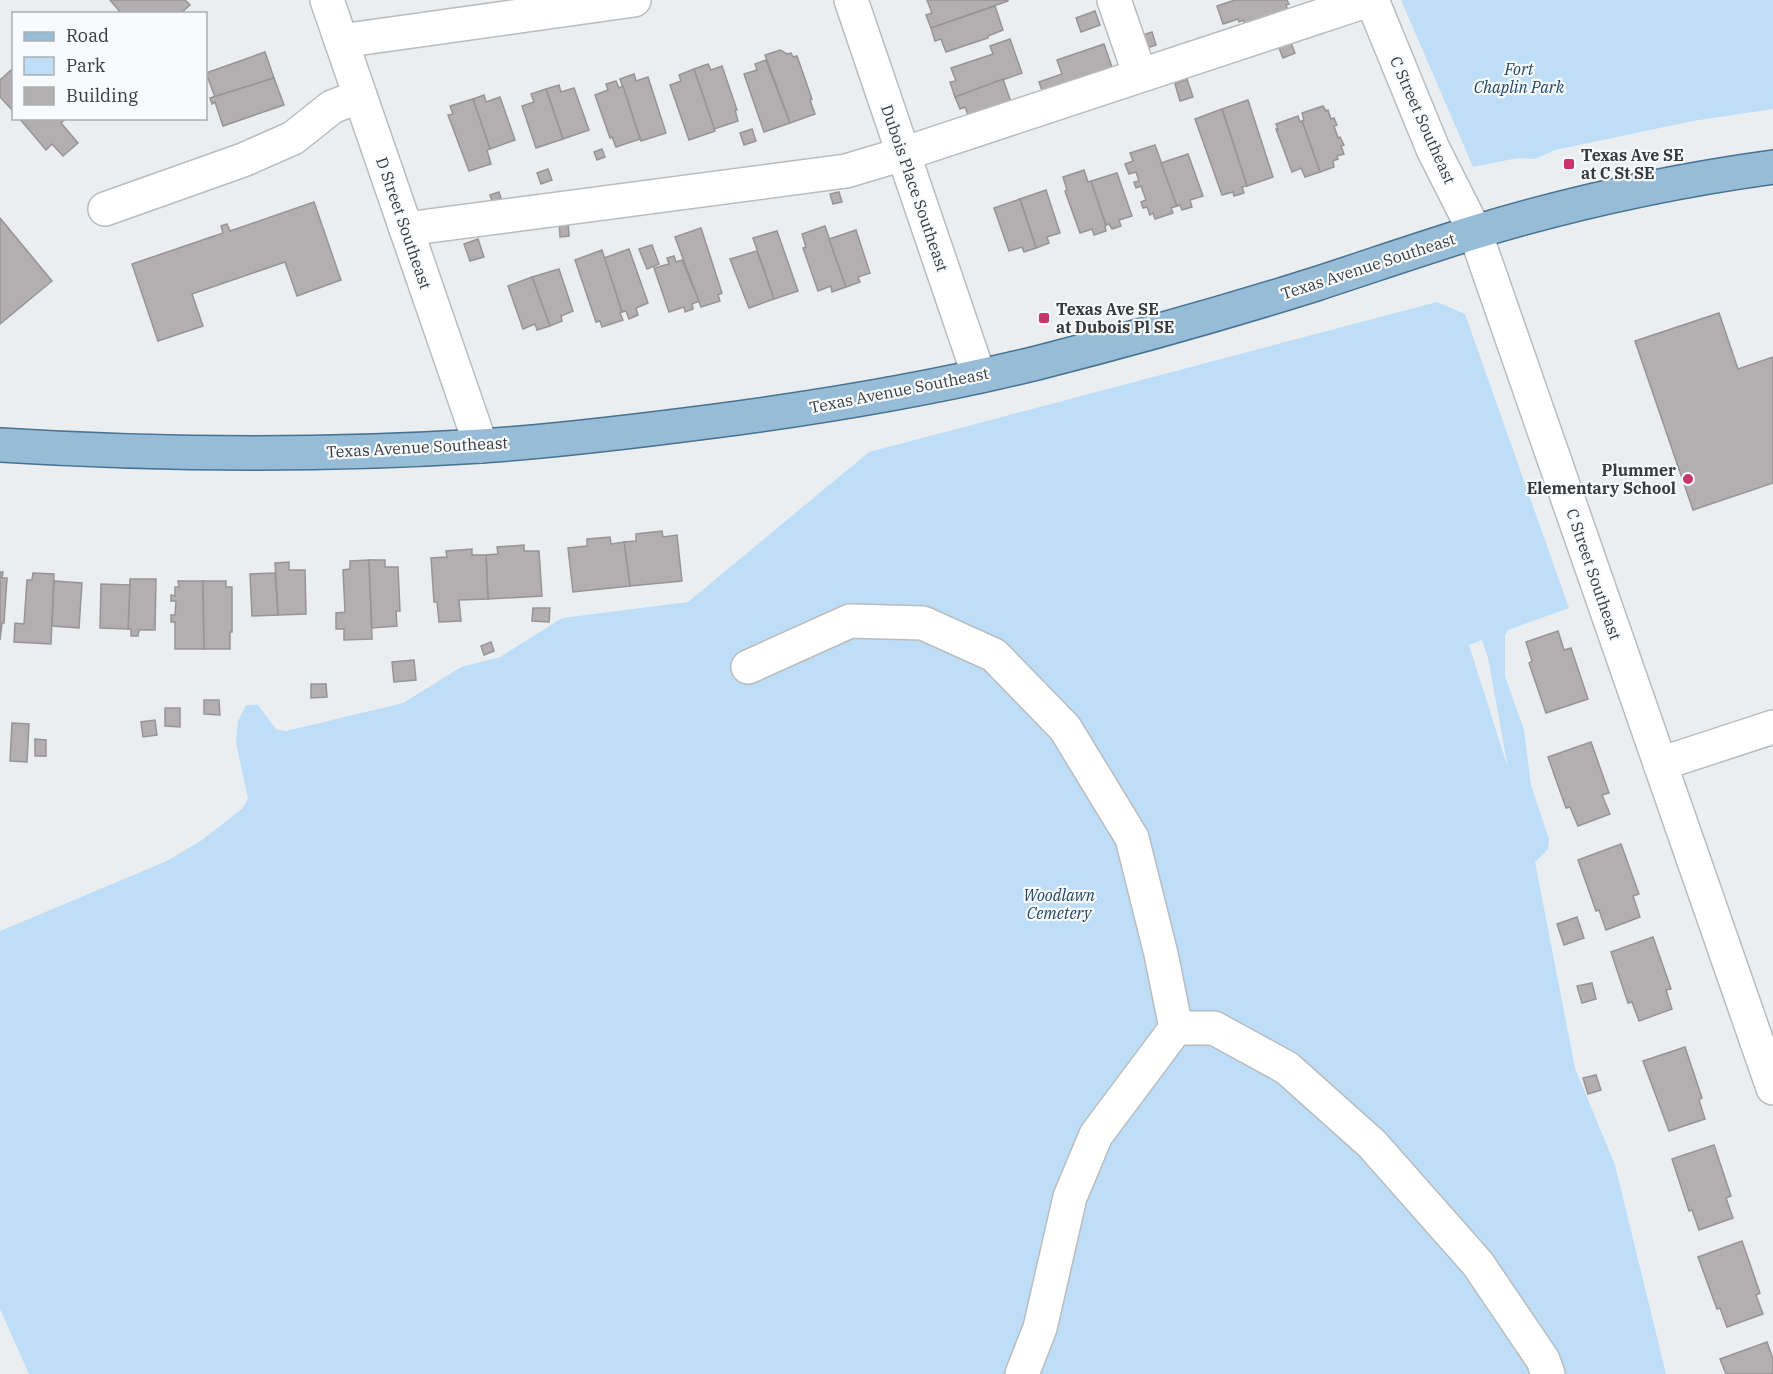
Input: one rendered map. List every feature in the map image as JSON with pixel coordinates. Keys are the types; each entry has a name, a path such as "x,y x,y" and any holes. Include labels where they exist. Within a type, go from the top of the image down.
{"main road":[{"name":"Texas Avenue Southeast","path":"0,445 107,452 196,454 481,446 628,433 756,416 870,398 979,376 1124,340 1312,285 1475,232 1583,203 1644,189 1773,167"}],"street":[{"name":"D Street Southeast","path":"327,0 481,446"},
{"path":"341,41 633,0"},
{"name":"Dubois Place Southeast","path":"851,0 979,376"},
{"path":"1114,0 1140,75"},
{"path":"406,229 846,171 1371,0"},
{"name":"C Street Southeast","path":"1371,0 1433,149 1475,232 1773,1088"},
{"path":"105,209 243,160 293,138 332,107 360,96"},
{"path":"748,667 850,621 923,623 994,656 1065,728 1132,838 1161,954 1176,1028 1096,1135 1070,1197 1040,1328 1022,1374"},
{"path":"1660,764 1773,727"},
{"path":"1176,1028 1214,1028 1287,1068 1372,1144 1478,1264 1543,1360 1548,1374"}],"green space":[{"name":"Fort Chaplin Park","path":"1401,0 1773,0 1773,109 1693,121 1555,150 1535,159 1518,158 1473,167"},
{"name":"Woodlawn Cemetery","path":"1437,302 1465,314 1569,608 1508,630 1505,636 1505,676 1524,730 1531,785 1549,839 1548,849 1535,862 1575,1068 1615,1165 1666,1374 29,1374 0,1309 0,931 167,861 202,840 243,808 248,798 236,743 238,721 246,705 258,705 276,729 286,731 403,703 461,667 500,657 562,618 688,602 869,452","holes":["1482,640 1488,658 1508,768 1469,645"]}],"building":[{"path":"110,0 185,0 190,5 182,12 120,12"},
{"path":"927,0 1008,1 931,28 926,15 932,13"},
{"path":"1235,0 1287,0 1289,4 1286,5 1288,11 1245,25 1243,20 1239,22 1238,19 1223,24 1217,6"},
{"path":"995,6 1003,30 988,38 946,52 941,39 935,41 931,28"},
{"path":"1095,11 1100,25 1081,32 1076,18"},
{"path":"1152,32 1156,45 1144,49 1140,36"},
{"path":"1010,39 1022,73 955,97 950,82 956,81 951,68 993,54 990,46"},
{"path":"1291,43 1295,53 1283,58 1279,48"},
{"path":"1104,44 1115,76 1044,96 1039,82 1062,74 1057,60"},
{"path":"780,50 787,54 791,53 793,57 797,56 815,114 790,123 765,55"},
{"path":"265,52 274,78 215,97 207,73"},
{"path":"766,60 790,123 764,132 744,74 757,70 755,64"},
{"path":"708,64 711,70 722,66 737,110 735,110 738,121 714,129 694,69"},
{"path":"694,69 715,131 689,140 670,85 681,81 679,75"},
{"path":"12,71 12,110 0,97 0,80"},
{"path":"634,74 636,81 648,77 666,133 641,141 620,79"},
{"path":"274,78 284,105 223,126 215,102 212,104 210,98"},
{"path":"1003,79 1012,105 970,120 965,107 960,109 955,97"},
{"path":"1187,79 1193,97 1180,101 1175,84"},
{"path":"616,81 619,88 623,86 640,139 616,147 612,137 610,138 595,95 608,90 606,84"},
{"path":"559,85 561,92 574,88 589,130 563,139 546,89"},
{"path":"546,89 563,139 536,148 522,106 534,102 531,94"},
{"path":"484,95 486,102 500,97 515,140 490,149 473,99"},
{"path":"473,99 490,149 487,150 491,164 469,171 448,115 453,114 450,106"},
{"path":"1248,100 1273,177 1247,186 1222,109"},
{"path":"1323,106 1326,111 1328,110 1331,119 1334,118 1338,138 1340,137 1344,145 1341,146 1344,154 1337,156 1338,159 1333,161 1334,167 1320,172 1302,121 1304,120 1302,113"},
{"path":"1222,109 1247,186 1242,187 1244,193 1234,196 1233,192 1222,195 1195,119"},
{"path":"1298,116 1300,122 1302,121 1320,172 1305,177 1301,168 1292,172 1276,129 1278,129 1276,124"},
{"path":"21,120 64,120 61,123 78,143 63,156 52,144 46,150"},
{"path":"752,129 756,141 744,145 740,133"},
{"path":"1155,145 1177,206 1171,208 1173,213 1155,219 1153,213 1150,215 1147,207 1143,208 1141,202 1146,200 1141,186 1136,188 1134,182 1139,181 1136,172 1129,174 1125,164 1133,161 1130,153"},
{"path":"602,149 605,157 597,160 594,152"},
{"path":"1188,154 1203,196 1190,200 1192,207 1182,210 1180,205 1177,206 1161,163"},
{"path":"548,169 552,180 541,184 537,173"},
{"path":"1084,170 1088,182 1091,181 1106,225 1106,231 1094,235 1092,229 1080,233 1065,191 1067,190 1063,177"},
{"path":"1117,173 1132,216 1119,220 1121,226 1112,229 1109,224 1106,225 1091,181"},
{"path":"1046,190 1060,233 1047,237 1049,243 1036,248 1020,199"},
{"path":"499,192 501,198 492,201 490,195"},
{"path":"839,192 842,202 833,204 830,194"},
{"path":"1020,199 1036,248 1024,252 1022,247 1009,251 994,208"},
{"path":"314,202 341,280 297,296 285,262 192,294 203,326 158,341 132,264 223,233 221,226 227,224 230,231"},
{"path":"0,218 52,281 0,324"},
{"path":"568,220 569,236 560,237 559,221"},
{"path":"825,226 846,287 832,292 831,286 818,291 803,248 806,247 802,234"},
{"path":"701,228 722,293 718,295 720,301 701,307 675,237"},
{"path":"856,230 870,273 858,277 860,282 846,287 829,239"},
{"path":"777,231 798,291 774,299 753,238"},
{"path":"478,239 484,257 470,261 464,244"},
{"path":"652,245 659,264 647,269 639,249"},
{"path":"629,249 648,303 636,308 638,315 629,319 626,311 622,312 604,258"},
{"path":"602,250 623,320 602,327 600,321 596,322 575,260"},
{"path":"757,251 774,299 749,308 730,259"},
{"path":"674,256 676,262 682,260 699,301 692,304 693,309 685,312 684,307 669,312 654,268 669,264 667,258"},
{"path":"559,269 573,311 561,316 562,321 550,326 532,277"},
{"path":"532,277 550,326 537,330 535,324 523,329 508,286"},
{"path":"1719,313 1738,369 1773,357 1773,483 1693,510 1635,341"},
{"path":"662,531 663,537 677,535 682,581 630,586 624,542 636,541 636,534"},
{"path":"610,537 611,544 624,542 630,586 573,592 568,548 587,546 587,539"},
{"path":"524,545 524,551 539,551 542,596 488,599 486,555 498,554 497,547"},
{"path":"472,549 472,555 486,555 488,599 459,600 461,621 439,622 437,602 434,602 431,558 447,557 446,551"},
{"path":"369,560 372,639 344,640 344,629 336,629 336,613 345,612 343,570 350,569 350,561"},
{"path":"369,560 385,560 385,567 398,567 400,611 396,611 397,626 372,628"},
{"path":"289,562 289,570 305,570 306,614 278,615 275,563"},
{"path":"0,572 3,572 2,578 7,578 4,623 2,623 0,640"},
{"path":"33,573 54,574 51,644 14,642 15,623 24,624 27,580 32,580"},
{"path":"275,573 278,615 252,616 250,574"},
{"path":"130,579 156,579 155,630 139,630 138,636 131,636 131,629 128,629"},
{"path":"54,581 82,583 79,628 52,626"},
{"path":"178,581 203,581 204,649 175,649 175,622 171,622 171,615 175,615 176,601 171,601 171,595 175,596 175,587 179,587"},
{"path":"203,581 226,581 226,587 232,587 230,649 204,649"},
{"path":"101,584 130,585 128,629 100,628"},
{"path":"533,608 550,608 549,622 532,621"},
{"path":"1558,631 1564,650 1571,648 1588,699 1546,713 1529,663 1532,661 1526,642"},
{"path":"491,642 494,651 484,655 481,646"},
{"path":"414,660 416,680 394,682 392,662"},
{"path":"311,684 326,684 327,697 311,698"},
{"path":"204,700 219,700 220,715 204,714"},
{"path":"165,708 180,708 180,727 165,726"},
{"path":"155,720 157,735 143,737 141,722"},
{"path":"12,723 29,724 27,762 10,761"},
{"path":"35,739 46,740 46,756 35,756"},
{"path":"1591,742 1609,793 1602,795 1610,814 1578,826 1570,807 1566,808 1548,757"},
{"path":"1621,844 1639,894 1633,896 1640,917 1606,930 1599,910 1596,911 1578,860"},
{"path":"1577,917 1584,938 1564,945 1557,924"},
{"path":"1653,937 1671,989 1666,990 1672,1009 1639,1021 1632,1002 1628,1003 1611,952"},
{"path":"1592,983 1596,999 1582,1003 1577,986"},
{"path":"1685,1047 1702,1098 1699,1100 1705,1119 1669,1131 1643,1061"},
{"path":"1596,1075 1601,1090 1588,1094 1583,1078"},
{"path":"1714,1145 1731,1196 1726,1198 1733,1218 1699,1230 1692,1210 1689,1211 1672,1159"},
{"path":"1742,1241 1760,1293 1756,1295 1763,1314 1727,1327 1720,1308 1717,1309 1698,1257"},
{"path":"1767,1342 1773,1359 1773,1374 1726,1374 1720,1359"}],"place":[{"name":"Texas Ave SE at C St SE","path":"1569,164"},
{"name":"Texas Ave SE at Dubois Pl SE","path":"1044,318"},
{"name":"Plummer Elementary School","path":"1688,479"}]}
